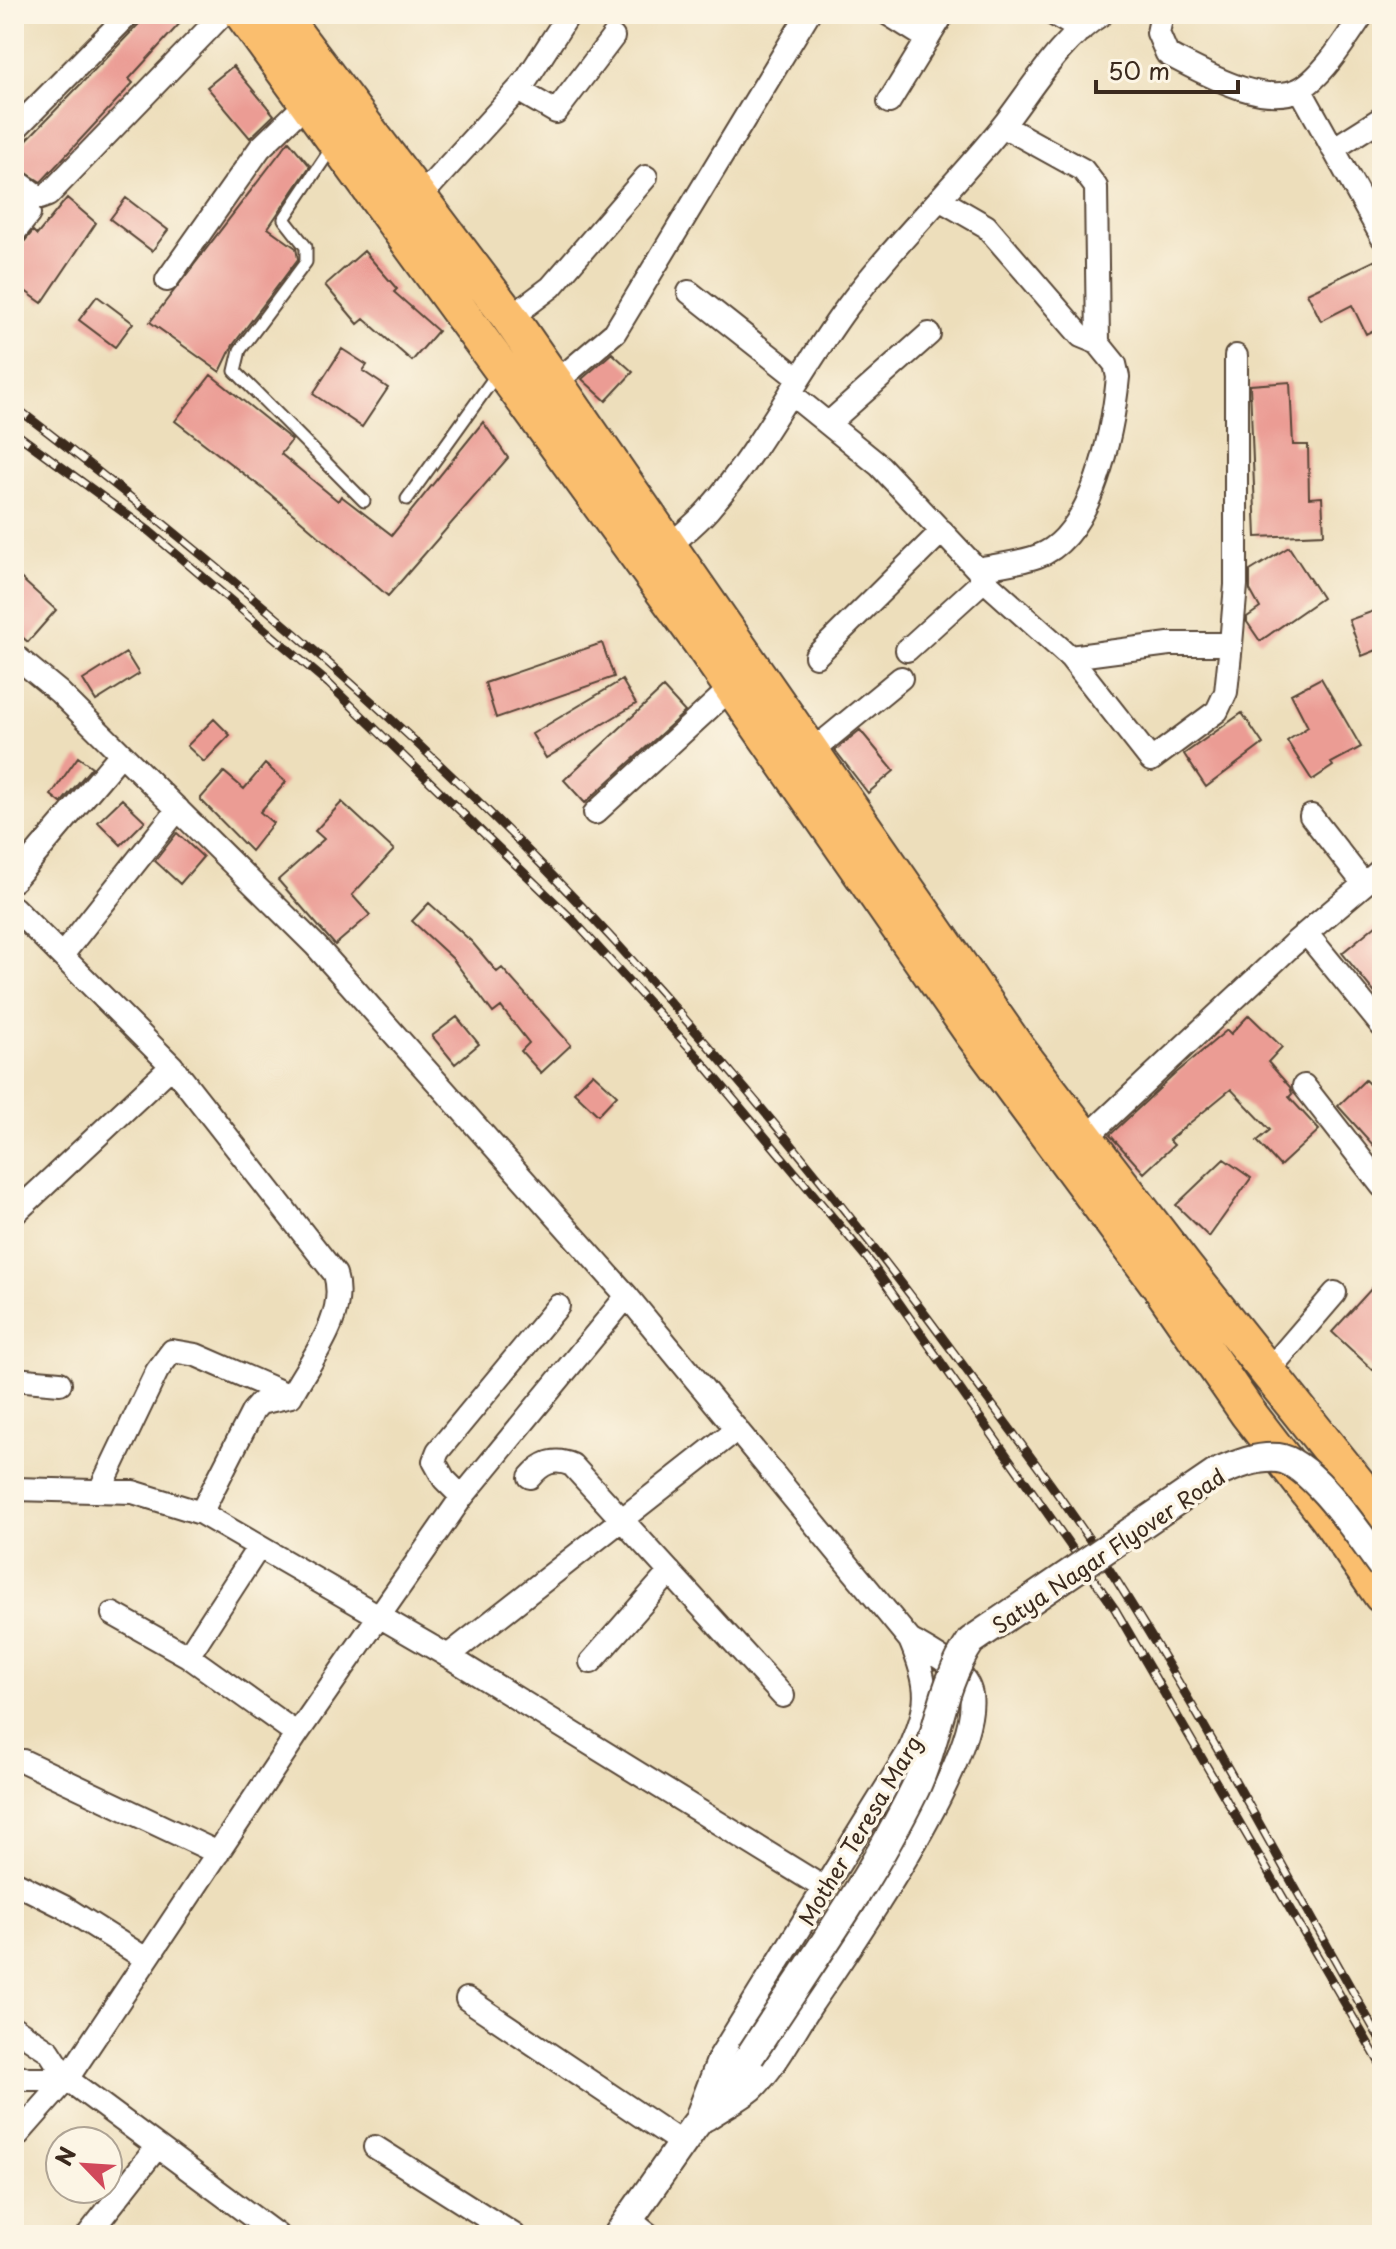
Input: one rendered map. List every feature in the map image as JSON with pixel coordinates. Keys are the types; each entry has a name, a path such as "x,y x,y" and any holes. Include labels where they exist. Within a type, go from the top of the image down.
{"main road":[{"path":"243,14 501,367 542,394 668,547 1017,1049 1085,1139 1172,1276 1248,1413 1328,1517 1382,1595"},
{"path":"280,14 510,318 542,394 731,688 1037,1123 1172,1276 1268,1371 1382,1515"}],"street":[{"path":"14,130 129,14"},
{"path":"14,179 40,198 48,195 223,14"},
{"path":"420,197 518,90 569,14"},
{"path":"542,394 615,332 808,14"},
{"path":"888,14 928,39"},
{"path":"889,102 943,14"},
{"path":"1053,14 1081,30"},
{"path":"668,547 707,512 879,266 941,200 1049,65 1081,30 1102,14"},
{"path":"1162,14 1158,33 1160,45 1167,54 1222,81 1271,95 1300,89 1333,57 1363,14"},
{"path":"518,90 556,112 613,37"},
{"path":"1300,89 1382,237"},
{"path":"167,280 260,148 309,101"},
{"path":"1333,149 1382,118"},
{"path":"1003,126 1083,170 1096,187 1098,343"},
{"path":"510,318 551,287 646,177"},
{"path":"14,199 29,214 14,233"},
{"path":"907,650 980,574 1040,556 1075,529 1089,505 1118,377 1115,364 1098,343 1081,336 986,226 941,200"},
{"path":"689,292 794,386 829,423 880,466 980,574 1070,657 1151,760 1217,711 1226,692 1236,585 1236,356"},
{"path":"829,423 929,334"},
{"path":"816,656 942,531"},
{"path":"1070,657 1169,644 1231,644"},
{"path":"14,655 59,692 316,946 627,1296 910,1640"},
{"path":"811,752 901,678"},
{"path":"595,813 731,688"},
{"path":"14,880 120,755"},
{"path":"63,954 178,809"},
{"path":"1085,1139 1306,933 1377,875 1311,816"},
{"path":"14,908 172,1066 335,1274 341,1292 337,1311 291,1396 260,1403 253,1411 201,1513"},
{"path":"1306,933 1382,1026"},
{"path":"14,1214 172,1066"},
{"path":"1304,1086 1382,1186"},
{"path":"1268,1371 1335,1293"},
{"path":"14,2139 67,2079 297,1734 462,1497 627,1296"},
{"path":"462,1497 437,1470 434,1461 438,1451 558,1306"},
{"path":"101,1488 157,1371 172,1351 196,1355 291,1396"},
{"path":"14,1379 60,1383"},
{"path":"448,1656 737,1429"},
{"name":"Satya Nagar Flyover Road","path":"750,2056 892,1835 922,1775 949,1682 971,1641 1217,1473 1246,1461 1280,1458 1303,1468 1382,1566"},
{"path":"530,1477 549,1461 560,1460 572,1465 783,1696"},
{"path":"14,1489 101,1488 153,1496 201,1513 448,1656 824,1888"},
{"path":"188,1656 258,1548"},
{"path":"591,1662 670,1572"},
{"path":"113,1614 188,1656 297,1734"},
{"name":"Mother Teresa Marg","path":"688,2136 719,2058 909,1751 924,1718 927,1695 923,1670 910,1640"},
{"name":"Mother Teresa Marg","path":"688,2136 753,2089 793,2034 908,1854 954,1764 972,1711 971,1690 962,1676 910,1640"},
{"path":"23,1761 218,1853"},
{"path":"14,1882 64,1907 146,1959"},
{"path":"467,1999 688,2136"},
{"path":"14,2028 49,2051 67,2079 277,2235"},
{"name":"Mother Teresa Marg","path":"632,2230 688,2136 750,2056"},
{"path":"14,2074 27,2079 67,2079"},
{"path":"88,2235 157,2147"},
{"path":"375,2147 514,2235"}],"lane":[{"path":"338,141 284,219 306,247 306,262 240,350 235,371 364,501"},
{"path":"407,499 501,367"}],"building":[{"path":"143,14 174,14 182,21 129,79 133,83 41,182 14,165 14,153 139,24"},
{"path":"233,66 274,115 250,138 207,87"},
{"path":"289,141 310,166 268,228 296,248 298,259 233,345 220,372 150,322"},
{"path":"67,198 96,223 42,303 14,283 14,247 24,242 33,231 37,235"},
{"path":"126,198 168,230 152,251 110,219"},
{"path":"364,251 397,289 394,292 438,331 412,361 364,319 358,324 325,285"},
{"path":"1382,257 1382,326 1366,334 1352,305 1321,321 1307,293"},
{"path":"97,296 133,323 115,347 79,320"},
{"path":"342,349 367,365 363,371 388,388 362,427 313,394"},
{"path":"612,353 633,372 606,401 582,379"},
{"path":"211,375 292,440 281,454 338,501 341,496 392,535 483,422 508,458 388,596 270,494 175,421"},
{"path":"1290,382 1293,445 1308,445 1309,498 1322,497 1324,534 1256,537 1250,385"},
{"path":"1289,547 1322,598 1260,641 1247,622 1247,617 1260,608 1250,590 1250,571"},
{"path":"14,572 56,610 28,642 14,630"},
{"path":"1382,608 1382,648 1362,656 1349,620"},
{"path":"602,643 614,677 496,718 485,683"},
{"path":"126,653 139,674 96,701 83,680"},
{"path":"1321,678 1361,747 1331,763 1333,766 1312,780 1287,741 1308,727 1291,694"},
{"path":"622,680 636,704 546,758 532,734"},
{"path":"663,688 685,712 585,803 564,780"},
{"path":"1242,713 1263,744 1206,787 1184,754"},
{"path":"214,719 230,735 204,762 187,746"},
{"path":"860,730 894,771 868,793 835,750"},
{"path":"78,757 92,767 61,803 51,795"},
{"path":"265,764 286,782 260,812 273,823 251,851 200,799 224,772 244,789"},
{"path":"122,799 145,821 121,845 98,822"},
{"path":"342,802 394,850 352,895 370,915 335,945 278,880 324,839 315,831"},
{"path":"177,833 203,857 180,884 155,861"},
{"path":"429,903 472,942 497,972 502,968 571,1045 541,1073 521,1051 529,1043 501,1007 493,1013 452,958 412,921"},
{"path":"1382,920 1382,1002 1342,953"},
{"path":"1249,1015 1282,1047 1268,1062 1290,1087 1292,1094 1289,1097 1319,1130 1280,1166 1257,1141 1270,1130 1231,1089 1169,1140 1174,1145 1144,1173 1110,1135 1175,1074 1227,1030 1231,1034"},
{"path":"457,1017 479,1044 455,1064 432,1036"},
{"path":"593,1073 617,1095 598,1115 574,1092"},
{"path":"1365,1080 1382,1097 1382,1155 1338,1106"},
{"path":"1224,1159 1251,1178 1209,1237 1176,1205"},
{"path":"1382,1277 1382,1360 1373,1370 1332,1332"}],"railway":[{"path":"14,406 220,570 418,744 601,927 765,1112 919,1306 1092,1543 1195,1711 1382,2043"},
{"path":"14,432 149,531 329,684 573,920 698,1057 871,1263 1115,1609 1382,2067"}]}
